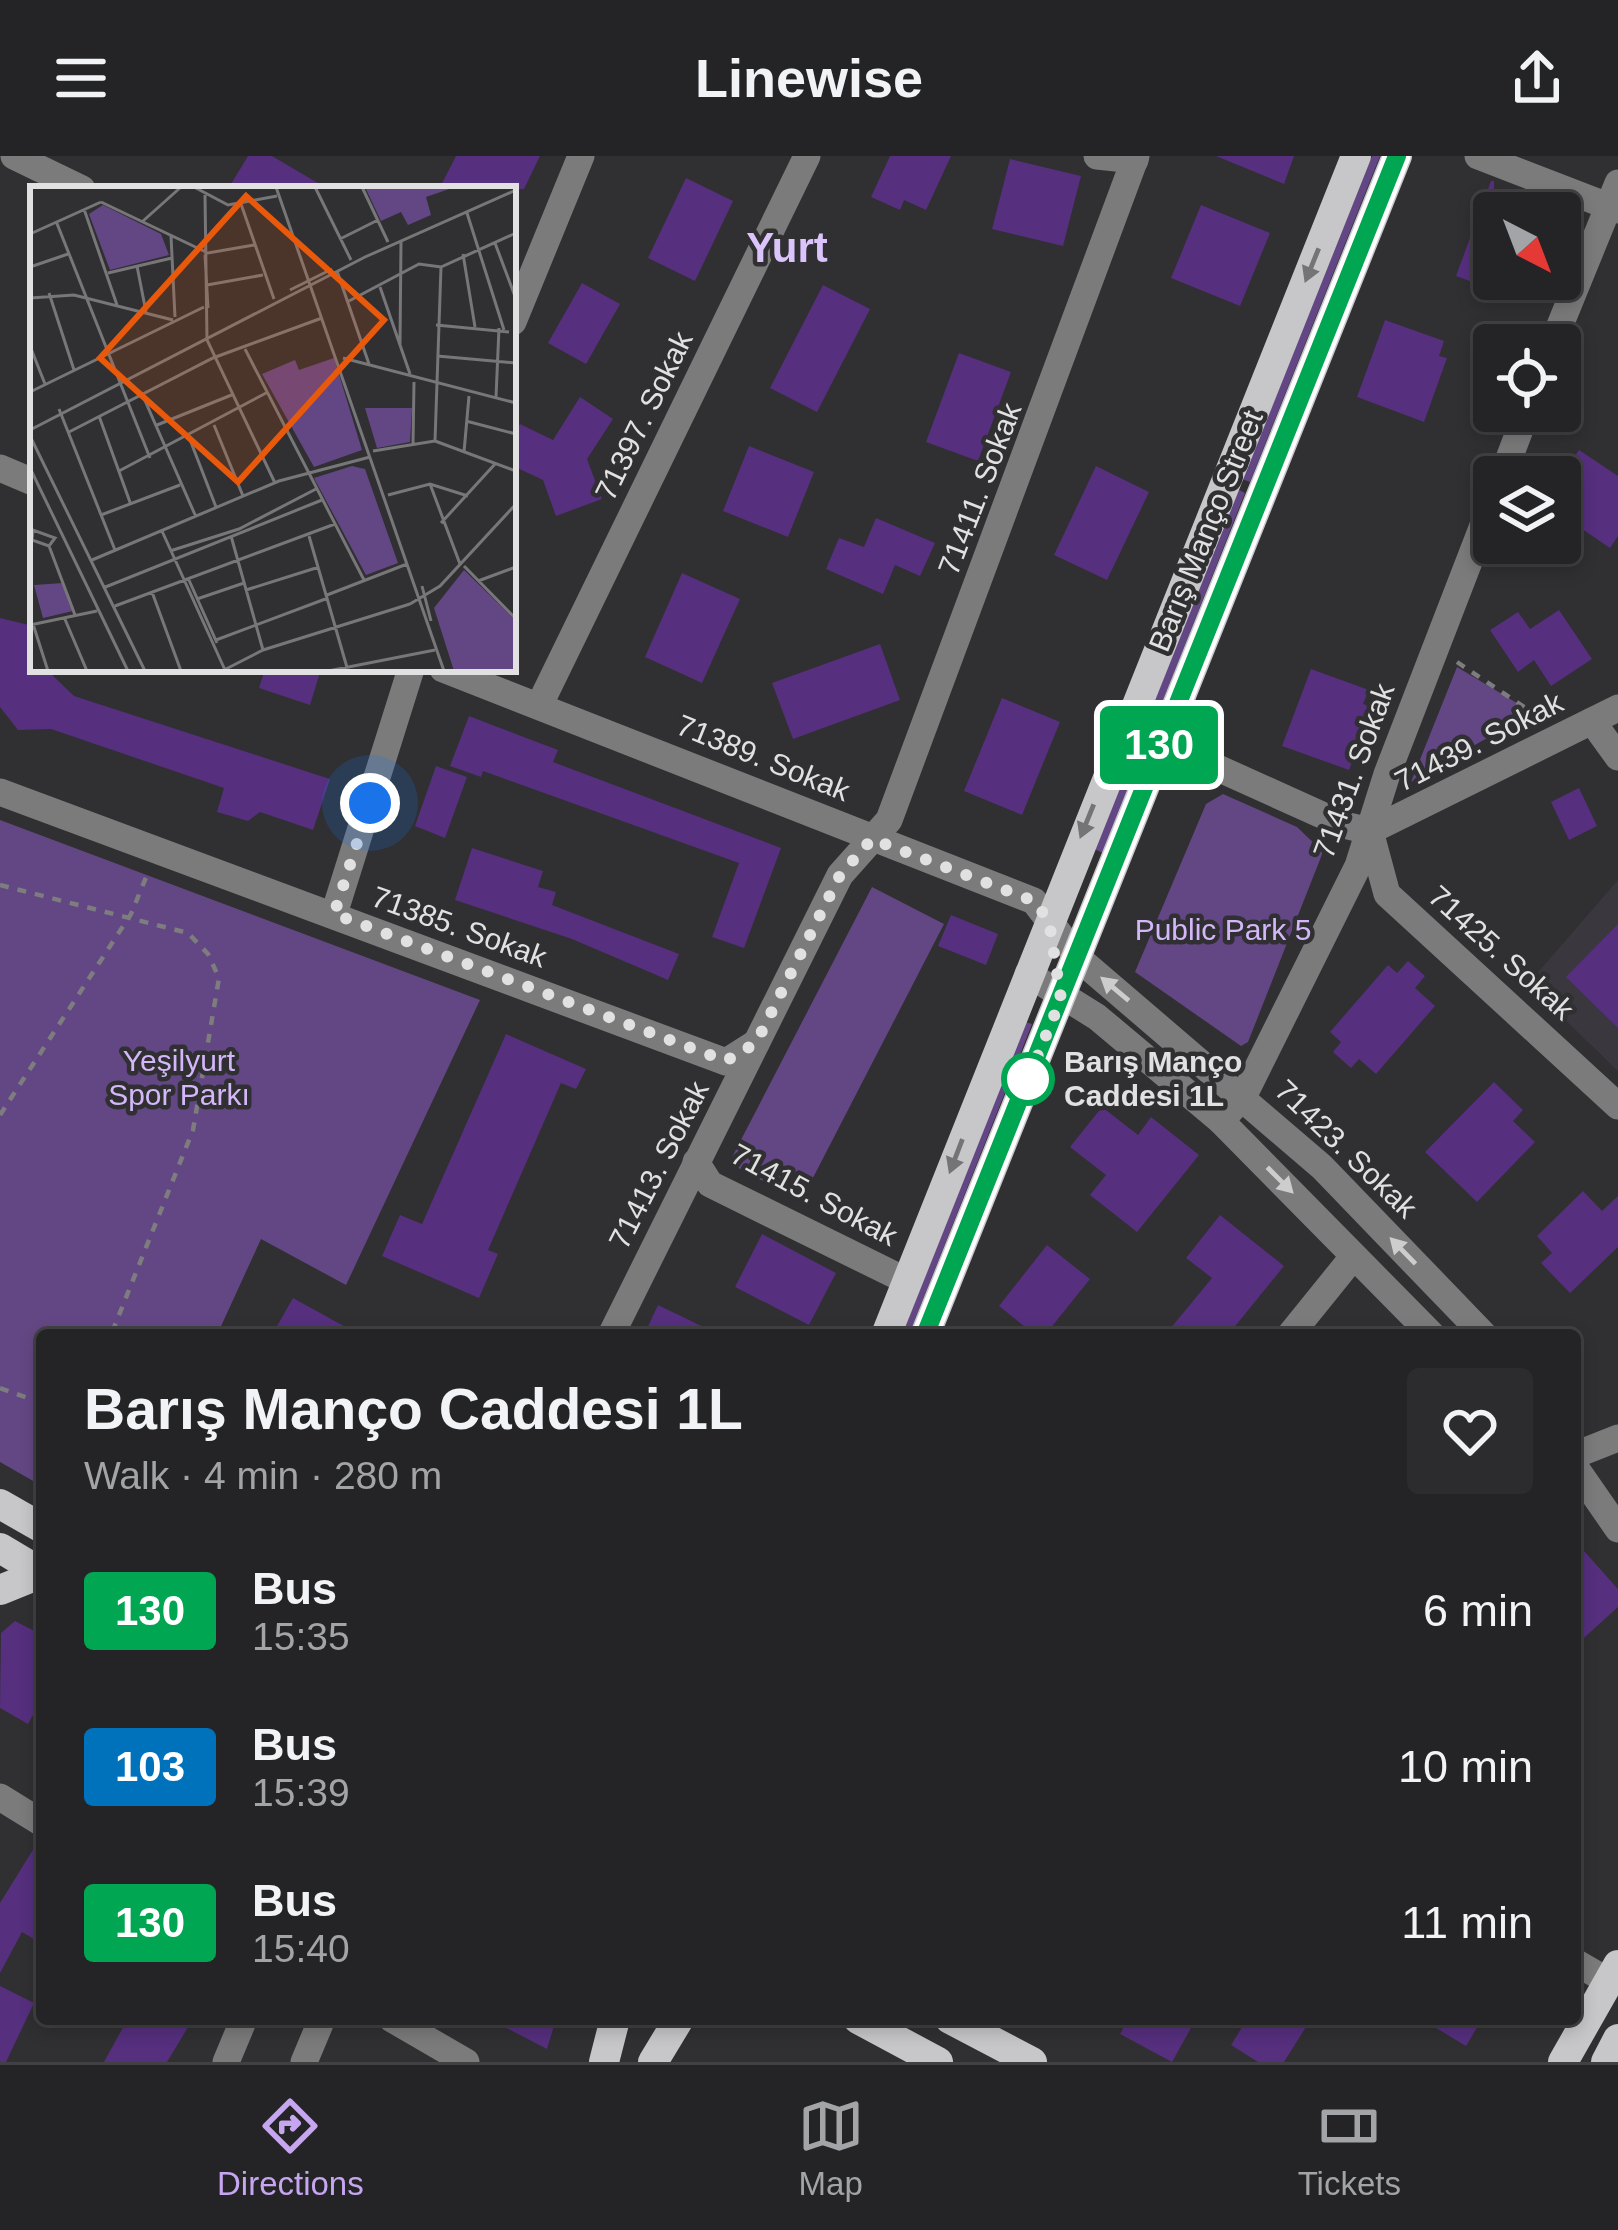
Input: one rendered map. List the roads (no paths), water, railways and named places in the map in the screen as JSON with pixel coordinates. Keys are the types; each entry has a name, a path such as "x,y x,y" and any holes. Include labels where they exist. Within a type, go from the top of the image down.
{"main road":[{"name":"Barış Manço Street","path":"927,1329 1061,999 1049,921 1356,156"},
{"name":"Barış Manço Street","path":"888,1329 1160,742 1397,156"},
{"path":"0,1504 36,1525"},
{"path":"0,1548 36,1569"},
{"path":"0,1590 36,1575"},
{"path":"1563,2062 1612,1972"},
{"path":"604,2062 613,2025"},
{"path":"653,2062 675,2025"},
{"path":"869,2025 938,2062"},
{"path":"961,2025 1032,2062"},
{"path":"1606,2062 1618,2039"}],"street":[{"path":"14,156 76,186"},
{"name":"71397. Sokak","path":"540,704 807,156"},
{"path":"1097,156 1136,158"},
{"path":"1478,156 1615,199 1561,324"},
{"path":"516,314 577,157"},
{"name":"71411. Sokak","path":"872,839 897,798 1136,158"},
{"path":"0,468 30,481"},
{"name":"71431. Sokak","path":"1221,1121 1244,1095 1370,832 1473,554"},
{"path":"334,914 410,672"},
{"name":"71389. Sokak","path":"451,672 1034,901 1049,921"},
{"name":"71439. Sokak","path":"1370,832 1618,708"},
{"path":"1592,721 1618,757"},
{"path":"1160,742 1220,772 1370,832"},
{"name":"71385. Sokak","path":"0,792 726,1061 756,1043"},
{"name":"71425. Sokak","path":"1370,832 1387,894 1515,1006 1618,1106"},
{"name":"71413. Sokak","path":"614,1329 840,875 872,839"},
{"name":"71423. Sokak","path":"1049,921 1061,999 1097,1017 1221,1121 1426,1329"},
{"name":"71423. Sokak","path":"1054,966 1244,1095 1322,1167 1478,1329"},
{"name":"71415. Sokak","path":"696,1162 710,1184 907,1281"},
{"path":"1295,1329 1353,1257"},
{"path":"1581,1453 1618,1438"},
{"path":"1581,1476 1618,1529"},
{"path":"0,1797 36,1818"},
{"path":"1581,1964 1612,1972"},
{"path":"226,2062 241,2025"},
{"path":"304,2062 319,2025"},
{"path":"402,2025 466,2062"}],"place":[{"name":"Barış Manço Caddesi 1L","path":"1028,1079"}],"district":[{"name":"Yurt","path":"787,247"}],"park label":[{"name":"Public Park 5","path":"1223,930"},
{"name":"Yeşilyurt Spor Parkı","path":"179,1078"}]}
